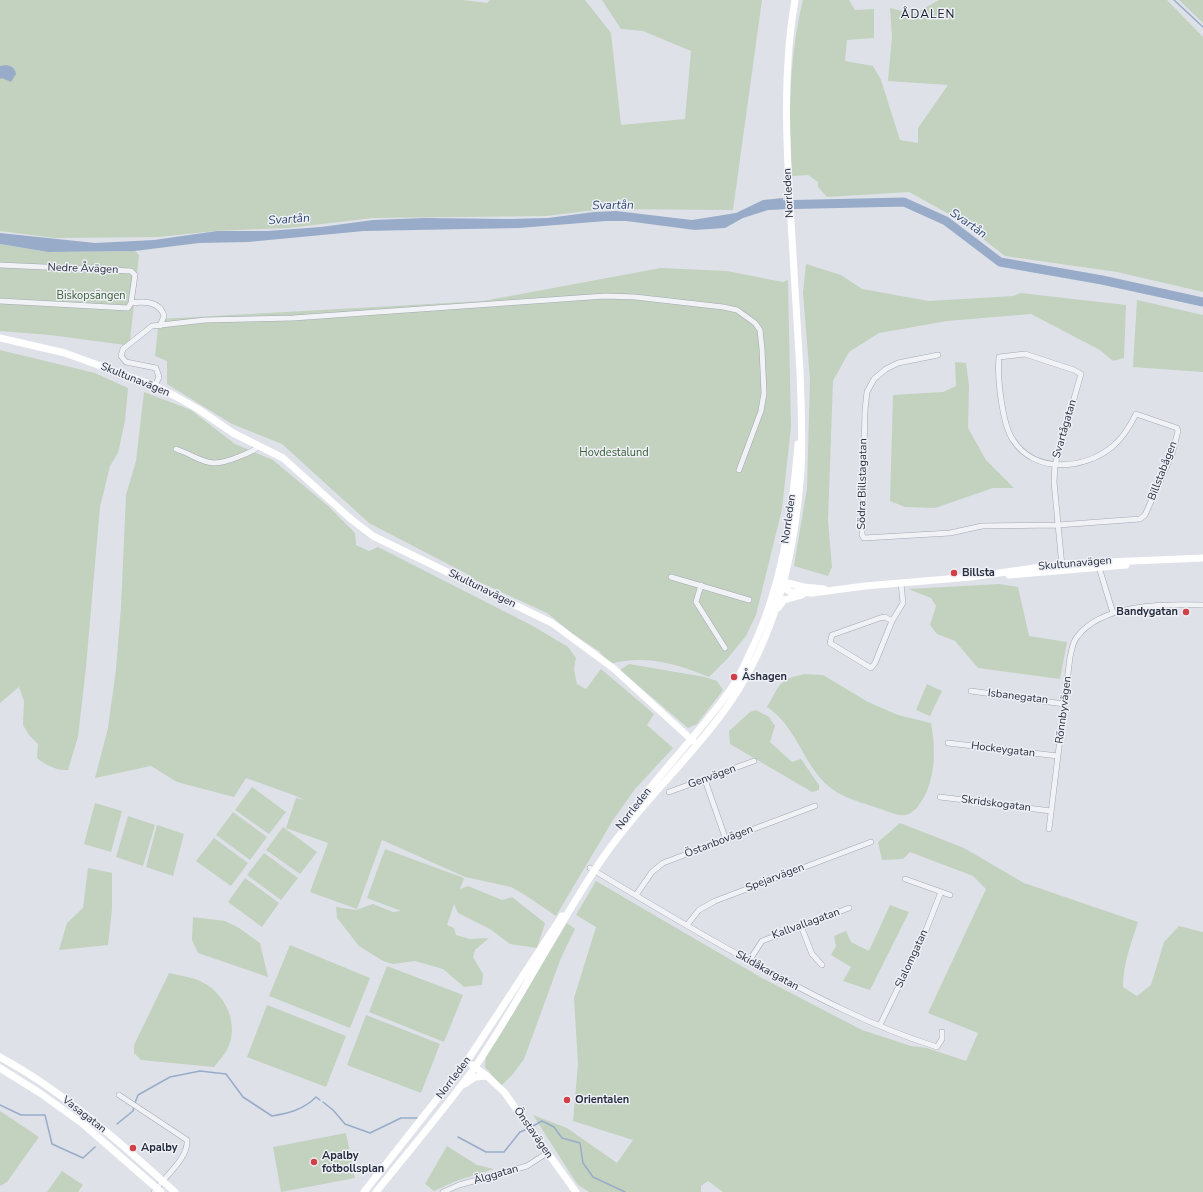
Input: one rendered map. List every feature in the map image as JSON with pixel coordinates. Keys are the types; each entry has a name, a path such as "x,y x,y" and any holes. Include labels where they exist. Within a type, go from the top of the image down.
{"main road":[{"name":"Norrleden","path":"364,1192 467,1061 510,998 592,869 637,804 694,741 725,710 762,650 776,611 792,538 801,473 802,447 800,386 786,138 786,83 795,0"},
{"name":"Skultunavägen","path":"0,338 65,353 155,386 198,409 233,433 275,453 291,463 347,516 375,537 545,620 564,631 613,668 694,741"},
{"name":"Skultunavägen","path":"782,581 791,592 812,593 1062,567 1203,558"},
{"name":"Norrleden","path":"694,741 729,693 743,668 782,581"},
{"name":"Skultunavägen","path":"782,581 792,584 833,590"},
{"path":"776,611 784,600 812,593"},
{"name":"Norrleden","path":"376,1192 475,1067 516,1001 592,869"},
{"path":"456,1092 475,1077 487,1076 482,1064 482,1055"},
{"name":"Vasagatan","path":"0,1057 48,1087 88,1116 175,1192"},
{"name":"Önstavägen","path":"467,1061 487,1076 504,1092 576,1192"},
{"name":"Vasagatan","path":"0,1068 40,1093 83,1124 157,1191"}],"street":[{"name":"Nedre Åvägen","path":"0,265 131,271 135,275 131,303"},
{"path":"155,386 159,373 156,368 124,361 121,353 123,349 152,326 205,320 293,318 605,296 723,307 737,310 746,316 760,330 765,372 761,411 739,470"},
{"path":"0,301 123,309 128,308 131,303 152,303 161,309 164,316 160,326"},
{"name":"Svartågatan","path":"1000,357 1025,354 1082,374 1055,465 1054,482 1062,567"},
{"name":"Södra Billstagatan","path":"938,355 898,364 886,369 874,379 867,392 865,410 862,535 868,539 950,533 982,526 1058,525"},
{"name":"Billstabågen","path":"1000,357 1003,412 1008,432 1019,448 1028,456 1055,465 1078,464 1098,457 1121,438 1136,414 1175,427 1178,431 1165,471 1143,518 1058,525"},
{"path":"176,449 200,460 218,464 250,452 260,446"},
{"path":"1098,564 1113,613"},
{"path":"671,577 749,600"},
{"path":"892,621 885,617 880,618 832,635 830,643 871,668 875,663 892,621 903,603 901,583"},
{"path":"701,585 696,602 725,648"},
{"name":"Rönnbyvägen","path":"1049,828 1070,657 1074,641 1088,626 1113,613 1131,608 1203,605"},
{"name":"Isbanegatan","path":"971,692 1064,704"},
{"name":"Hockeygatan","path":"948,743 1058,756"},
{"name":"Genvägen","path":"669,792 754,761"},
{"path":"705,780 726,840"},
{"name":"Skridskogatan","path":"940,797 1051,811"},
{"name":"Östanbovägen","path":"636,895 652,872 663,863 815,806"},
{"name":"Spejarvägen","path":"687,925 703,907 715,901 871,842"},
{"name":"Skidåkargatan","path":"592,869 749,961 838,1009 909,1038 937,1047 942,1039 942,1032"},
{"path":"905,879 950,895"},
{"name":"Slalomgatan","path":"880,1025 926,930 941,892"},
{"name":"Kallvallagatan","path":"749,961 762,941 849,908"},
{"path":"801,926 812,954 822,965"},
{"path":"119,1095 187,1140 187,1147 175,1168 162,1180 157,1191"},
{"name":"Älggatan","path":"443,1192 459,1185 527,1166 547,1153"}],"green space":[{"path":"0,0 463,0 487,3 490,0 585,0 611,33 621,125 685,119 691,51 643,31 621,29 602,0 762,0 733,210 603,209 546,216 373,218 288,228 215,231 159,237 54,238 0,231"},
{"path":"803,0 849,0 855,10 874,9 874,38 847,40 845,61 873,66 881,80 900,140 918,143 918,128 948,85 888,81 892,37 890,8 914,14 939,0 1167,0 1203,37 1203,292 1117,272 1005,256 956,218 909,192 827,197 818,187 818,182 808,175 792,176 790,109 792,65 798,22"},
{"path":"1179,0 1203,0 1203,23"},
{"name":"Biskopsängen","path":"0,244 48,252 135,251 139,255 130,341 125,345 50,335 0,331"},
{"path":"806,264 841,275 862,289 929,301 1013,296 1021,293 1126,305 1124,358 1113,361 1100,350 1031,314 947,321 879,333 849,352 833,381 828,521 832,567 828,576 794,566 807,488 810,380 803,293"},
{"name":"Hovdestalund","path":"661,268 727,271 783,282 788,280 791,427 782,509 756,615 746,636 727,659 709,677 685,668 648,660 623,661 610,664 599,651 573,634 547,613 475,580 467,574 369,523 282,444 232,424 167,384 167,361 155,356 159,319 483,301"},
{"path":"1137,300 1203,315 1203,372 1133,367"},
{"path":"0,350 95,373 128,388 125,421 118,453 110,466 100,507 86,667 78,737 68,770 60,770 52,767 37,758 38,744 29,735 23,725 24,701 19,687 0,703"},
{"path":"955,362 966,363 969,386 968,428 986,460 1014,488 993,488 935,508 905,507 890,501 893,395 943,392 956,386"},
{"path":"144,392 191,410 235,444 273,460 328,506 355,533 356,545 369,551 378,547 533,626 568,647 576,658 574,669 577,684 586,689 601,669 654,714 647,725 673,748 635,789 613,820 556,916 511,887 465,877 382,840 357,909 310,892 328,843 286,828 296,798 304,800 296,796 246,778 234,797 177,782 151,766 95,778 108,728 116,669 121,607 126,495 136,461"},
{"path":"999,584 1018,587 1029,636 1067,642 1060,679 978,668 955,641 937,634 930,625 936,606 931,598 908,589"},
{"path":"629,664 705,677 717,681 723,690 697,724 688,728 620,670"},
{"path":"805,674 823,675 868,702 898,715 931,723 934,744 932,776 925,796 915,810 906,815 897,815 852,800 832,789 818,775 785,724 767,707 781,684 790,678"},
{"path":"927,684 942,691 930,716 916,710"},
{"path":"756,710 769,717 775,726 770,742 792,762 801,759 819,785 819,790 812,792 730,744 729,731 750,712"},
{"path":"252,787 286,812 269,834 235,810"},
{"path":"95,803 122,811 111,852 84,844"},
{"path":"233,812 267,837 250,860 216,835"},
{"path":"128,816 155,825 143,866 116,857"},
{"path":"900,823 964,848 1024,883 1138,922 1130,946 1123,979 1123,987 1137,996 1151,985 1164,942 1179,926 1203,932 1203,1192 723,1192 708,1181 701,1186 701,1192 589,1192 577,1184 533,1115 567,1128 617,1163 633,1140 573,1121 578,1064 574,998 596,927 576,915 596,881 762,978 862,1030 911,1046 927,1048 966,1061 978,1033 928,1013 986,889 973,876 910,852 903,859 882,860 878,842"},
{"path":"157,825 184,834 173,876 146,867"},
{"path":"283,827 317,852 300,874 266,850"},
{"path":"214,838 248,863 231,886 196,861"},
{"path":"385,849 464,878 460,889 468,886 502,900 512,897 545,923 537,948 510,944 490,929 458,913 454,904 447,925 454,928 456,935 470,939 489,938 475,950 473,957 483,974 482,985 464,987 443,969 415,961 393,964 383,961 359,946 337,918 336,907 356,910 373,904 393,912 401,911 367,898"},
{"path":"264,853 298,878 281,900 247,875"},
{"path":"88,868 112,873 112,909 108,945 59,950 67,923 83,908"},
{"path":"245,878 279,903 262,927 228,902"},
{"path":"890,905 909,912 870,990 843,981 851,967 831,955 836,946 834,936 846,931 851,942 869,951"},
{"path":"193,917 225,921 239,928 260,943 268,977 198,953 192,940"},
{"path":"567,923 575,929 561,958 524,1059 513,1074 501,1086 485,1067 486,1057"},
{"path":"290,945 370,978 350,1028 269,996"},
{"path":"387,966 463,995 444,1042 369,1012"},
{"path":"169,973 202,982 218,994 224,1002 231,1021 231,1040 227,1050 214,1067 141,1060 134,1053 134,1045"},
{"path":"267,1005 346,1036 326,1087 247,1057"},
{"path":"366,1015 440,1044 421,1093 347,1065"},
{"path":"0,1111 39,1137 7,1182 0,1186"},
{"name":"Apalby fotbollsplan","path":"346,1133 355,1178 281,1192 273,1147"},
{"path":"447,1146 477,1165 494,1169 456,1181 434,1191 425,1184"},
{"path":"62,1171 83,1185 78,1192 47,1192"}],"water":[{"path":"6,65 13,68 16,72 11,82 2,78 0,79 0,66"},
{"path":"783,198 784,209 768,210 743,218 725,228 695,230 626,221 606,221 519,228 364,231 248,242 199,243 135,251 48,252 0,244 0,233 95,243 154,240 217,231 267,231 321,227 373,220 425,218 548,218 594,212 616,211 692,220 736,213 763,200"}],"waterway":[{"path":"1174,0 1203,27"},
{"name":"Svartån","path":"772,205 904,202 946,221 1000,262 1102,280 1203,302"},
{"path":"135,1103 138,1095 170,1077 200,1071 226,1074 243,1097 272,1116 296,1110 306,1105 316,1097 320,1100"},
{"path":"323,1102 333,1110 345,1124 370,1133 401,1118 417,1118"},
{"path":"0,1105 21,1115 45,1115 52,1144 83,1158 95,1147"},
{"path":"117,1124 133,1111 134,1107"},
{"path":"533,1126 542,1121 554,1127 562,1138 580,1143 583,1163 593,1177 625,1192"},
{"path":"458,1137 486,1152 504,1152 520,1132 525,1130"}],"place":[{"name":"Billsta","path":"954,573"},
{"name":"Bandygatan","path":"1186,612"},
{"name":"Åshagen","path":"734,677"},
{"name":"Orientalen","path":"567,1100"},
{"name":"Apalby","path":"133,1148"},
{"name":"Apalby fotbollsplan","path":"314,1162"}],"district":[{"name":"ÅDALEN","path":"928,15"}]}
